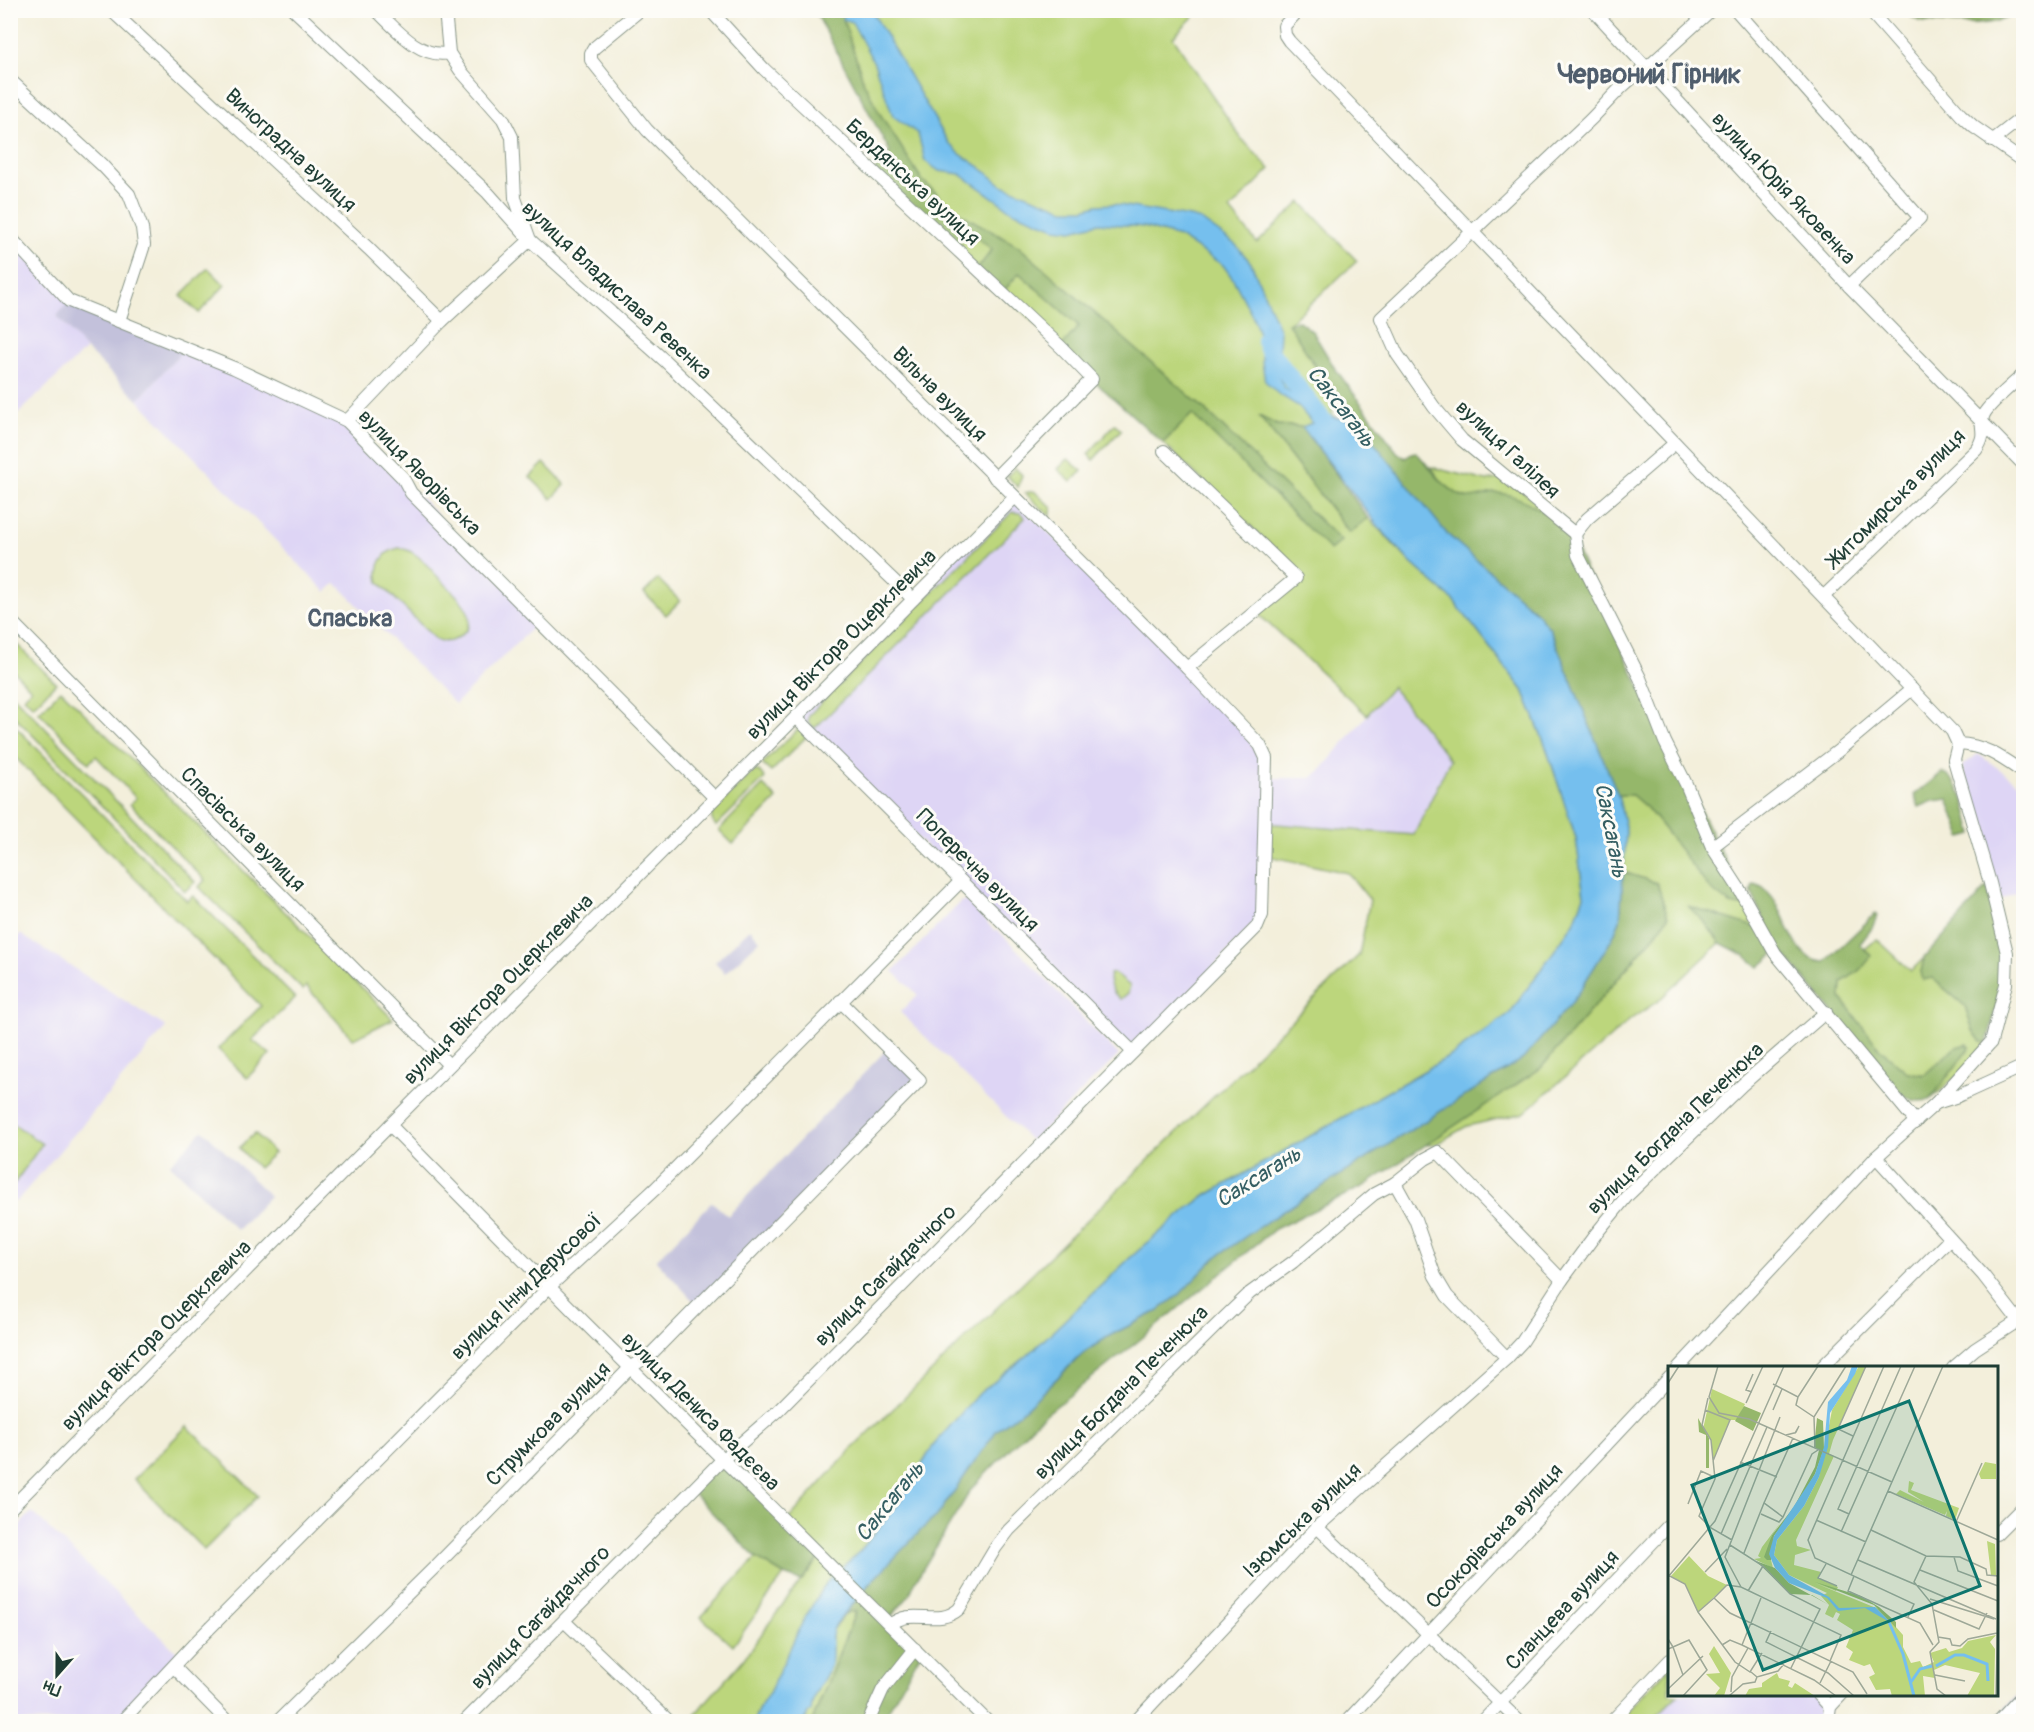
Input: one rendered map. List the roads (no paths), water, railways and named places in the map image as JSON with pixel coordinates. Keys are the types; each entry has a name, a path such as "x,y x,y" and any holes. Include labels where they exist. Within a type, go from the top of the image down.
{"street":[{"name":"Виноградна вулиця","path":"111,10 369,249 442,321"},
{"name":"вулиця Владислава Ревенка","path":"294,10 488,193 530,240 664,360 913,599"},
{"path":"376,10 403,35 425,51 436,54 449,53"},
{"path":"347,421 442,321 530,240 515,198 512,137 503,119 460,70 449,53 445,10"},
{"name":"Вільна вулиця","path":"640,10 594,48 591,60 647,130 892,372 1014,498 1187,668 1260,745 1264,752 1266,778 1264,823"},
{"name":"Бердянська вулиця","path":"710,10 764,69 882,178 1092,379 995,478"},
{"path":"1299,10 1284,26 1285,35 1289,41 1824,596 1952,731 1958,744 1954,760 1990,883 2007,953 2006,984 1991,1042 1936,1103 1876,1157 1680,1366"},
{"name":"вулиця Юрія Яковенка","path":"1593,10 1849,286"},
{"name":"вулиця Галілея","path":"1575,534 1462,440 1434,407 1397,354 1381,318 1613,98 1625,83 1647,68 1711,10"},
{"path":"1736,10 1920,218 1849,286"},
{"path":"1869,10 1961,115 1992,141 2024,162"},
{"path":"10,80 102,165 129,194 142,228 144,245 119,321"},
{"path":"1992,141 2024,116"},
{"name":"вулиця Яворівська","path":"10,237 69,301 234,368 347,421 403,478 411,493 715,798"},
{"name":"Житомирська вулиця","path":"1849,286 2024,465"},
{"name":"Житомирська вулиця","path":"1824,596 1976,450 1982,441 1984,432 1982,423 1984,413 2024,374"},
{"path":"1675,443 1587,519 1575,534 1578,555 1640,678 1665,742 1686,784 1712,848 1738,887 1775,953 1916,1122"},
{"path":"1164,451 1296,578 1187,668"},
{"name":"вулиця Віктора Оцерклевича","path":"10,1509 1014,498"},
{"name":"Спасівська вулиця","path":"10,620 449,1065"},
{"path":"1712,848 1838,751 1912,689"},
{"name":"Поперечна вулиця","path":"796,717 1133,1052"},
{"path":"1958,744 1973,744 1984,748 2024,772"},
{"name":"вулиця Сагайдачного","path":"464,1722 723,1459 777,1411 1257,927 1262,915 1264,823"},
{"name":"вулиця Інни Дерусової","path":"121,1722 193,1645 549,1287 655,1188 961,881"},
{"name":"Струмкова вулиця","path":"277,1722 438,1564 631,1367 651,1354 920,1080 840,1001"},
{"name":"вулиця Богдана Печенюка","path":"1507,1358 1522,1342 1562,1280 1605,1221 1627,1196 1742,1085 1826,1012"},
{"path":"1936,1103 1958,1096 2024,1066"},
{"name":"вулиця Дениса Фадєєва","path":"390,1125 549,1287 988,1722"},
{"name":"вулиця Богдана Печенюка","path":"888,1624 906,1617 943,1618 951,1616 959,1609 996,1547 1009,1530 1250,1293 1293,1262 1374,1194 1395,1183 1425,1159 1438,1152 1562,1280"},
{"path":"1876,1157 1983,1275 2022,1322 1975,1349 1955,1366"},
{"path":"1395,1183 1415,1219 1435,1276 1447,1296 1507,1358"},
{"path":"1823,1366 1950,1239"},
{"name":"Ізюмська вулиця","path":"1135,1722 1317,1527 1507,1358"},
{"name":"Осокорівська вулиця","path":"1346,1722 1668,1379"},
{"path":"1998,1532 2024,1506"},
{"name":"Сланцева вулиця","path":"1482,1722 1668,1526"},
{"path":"1317,1527 1520,1722"},
{"path":"564,1621 670,1722"},
{"path":"868,1722 883,1689 915,1649"},
{"path":"1611,1722 1668,1662"},
{"path":"174,1667 228,1722"},
{"path":"1998,1722 2024,1694"},
{"path":"1819,1696 1830,1707"},
{"path":"1828,1722 1830,1707 1841,1696"}],"water":[{"path":"843,11 872,11 948,142 960,154 1002,185 1064,209 1084,209 1097,205 1114,204 1190,217 1201,220 1236,245 1251,263 1280,331 1279,350 1274,367 1284,387 1327,419 1333,417 1357,421 1447,534 1537,613 1550,629 1618,795 1626,831 1620,920 1612,939 1573,1001 1523,1059 1269,1220 1215,1258 1179,1295 1156,1312 1109,1336 1083,1353 1027,1407 996,1431 937,1516 870,1583 836,1624 832,1635 832,1662 805,1721 754,1722 805,1617 827,1582 860,1551 899,1503 933,1446 976,1396 1027,1356 1131,1257 1187,1209 1207,1195 1452,1055 1510,1013 1574,923 1584,896 1576,838 1545,744 1523,690 1454,601 1411,563 1377,525 1302,427 1312,423 1298,406 1277,393 1265,381 1262,343 1253,317 1223,265 1179,237 1144,227 1099,223 1072,230 1055,228 1012,211 960,174 939,171 925,161 918,134 893,116 874,63 852,22 843,19"}],"waterway":[{"name":"Саксагань","path":"1265,340 1268,349 1330,429"}],"district":[{"name":"Червоний Гірник","path":"1649,74"},
{"name":"Спаська","path":"350,618"}]}
